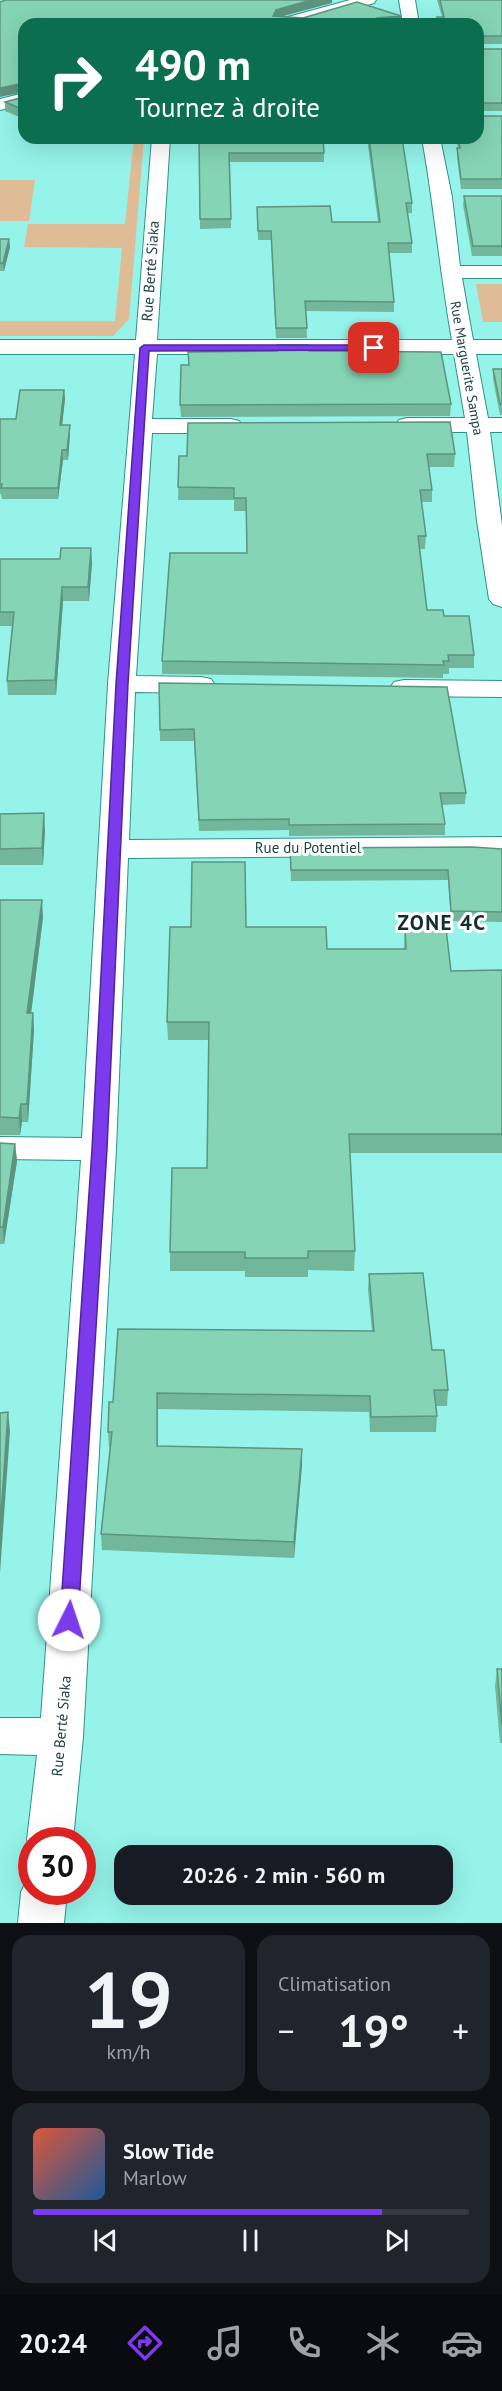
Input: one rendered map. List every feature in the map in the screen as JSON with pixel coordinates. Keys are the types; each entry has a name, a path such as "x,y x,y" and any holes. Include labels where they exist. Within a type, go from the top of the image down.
{"street":[{"path":"304,18 368,0"},
{"path":"407,0 410,18"},
{"path":"1,104 18,100"},
{"name":"Rue Berté Siaka","path":"51,1827 61,1737 99,1149 122,684 141,426 144,348 161,144"},
{"name":"Rue Marguerite Sampa","path":"433,144 452,197 450,272 496,521 502,599"},
{"path":"450,272 502,272"},
{"path":"0,347 502,347"},
{"path":"385,425 502,425"},
{"path":"141,426 257,426"},
{"path":"122,684 229,686"},
{"path":"383,687 502,689"},
{"name":"Rue du Potentiel","path":"114,849 502,846"},
{"path":"0,1148 99,1149"},
{"path":"0,1736 61,1737"},
{"path":"41,1923 43,1905"}],"shaded area":[{"path":"133,144 144,144 129,319 113,336 0,336 0,321 115,321 122,248 24,247 28,224 125,224"},
{"path":"0,180 35,180 29,221 0,221"},
{"path":"476,284 502,284 502,322 483,322"}],"building":[{"path":"6,0 311,0 276,10 273,16 303,18 18,18 18,84 0,88 0,2"},
{"path":"440,0 502,0 502,36 484,36 484,18 437,18 444,17"},
{"path":"357,2 401,16 377,18 303,18"},
{"path":"484,49 502,49 502,103 484,103"},
{"path":"18,99 18,107 5,102"},
{"path":"484,116 502,116 502,179 461,179 457,148 460,148 459,144 484,144"},
{"path":"199,144 323,144 324,153 229,153 231,219 200,219"},
{"path":"370,144 403,144 412,203 406,203 412,243 388,243 394,302 305,301 307,328 276,328 271,231 258,231 257,207 330,206 332,222 380,222"},
{"path":"464,196 502,196 502,246 473,246"},
{"path":"0,239 9,239 3,263 0,263"},
{"path":"277,345 308,345 309,351 441,352 451,404 180,405 181,365 189,365 188,352 277,351"},
{"path":"493,369 502,369 502,404 500,404"},
{"path":"20,390 64,390 60,425 70,425 67,450 62,450 58,488 1,488 0,419 16,419"},
{"path":"450,422 455,454 427,454 432,490 420,490 426,536 418,536 427,610 443,610 444,616 469,616 474,655 448,655 449,661 443,661 444,665 162,661 170,553 247,553 246,498 234,498 234,488 178,487 179,456 187,456 188,423"},
{"path":"61,548 91,548 88,587 62,587 55,680 7,681 14,612 0,612 0,559 60,559"},
{"path":"159,683 447,687 466,793 440,793 445,824 289,825 289,819 199,820 194,729 160,730"},
{"path":"44,813 42,848 0,849 0,814"},
{"path":"473,847 502,849 502,912 451,911 448,870 291,870 290,848"},
{"path":"192,862 245,862 246,927 326,927 327,949 406,949 405,929 446,929 451,971 502,970 502,1134 349,1134 355,1251 308,1251 308,1258 245,1258 245,1252 170,1252 172,1168 207,1168 209,1022 167,1022 170,927 191,927"},
{"path":"0,900 42,900 27,1013 33,1013 27,1104 21,1104 19,1118 0,1117"},
{"path":"0,1143 15,1144 3,1227 0,1227"},
{"path":"423,1273 432,1350 444,1350 448,1390 434,1390 437,1416 371,1417 370,1396 157,1393 157,1446 302,1449 294,1542 101,1534 112,1432 108,1432 109,1402 113,1402 118,1329 374,1331 369,1274"},
{"path":"8,1412 0,1530 0,1413"},
{"path":"497,1669 502,1669 502,1725"}],"district":[{"name":"ZONE 4C","path":"442,922"}],"route":[{"path":"69,1620 99,1149 122,684 141,426 144,348 374,348"}]}
